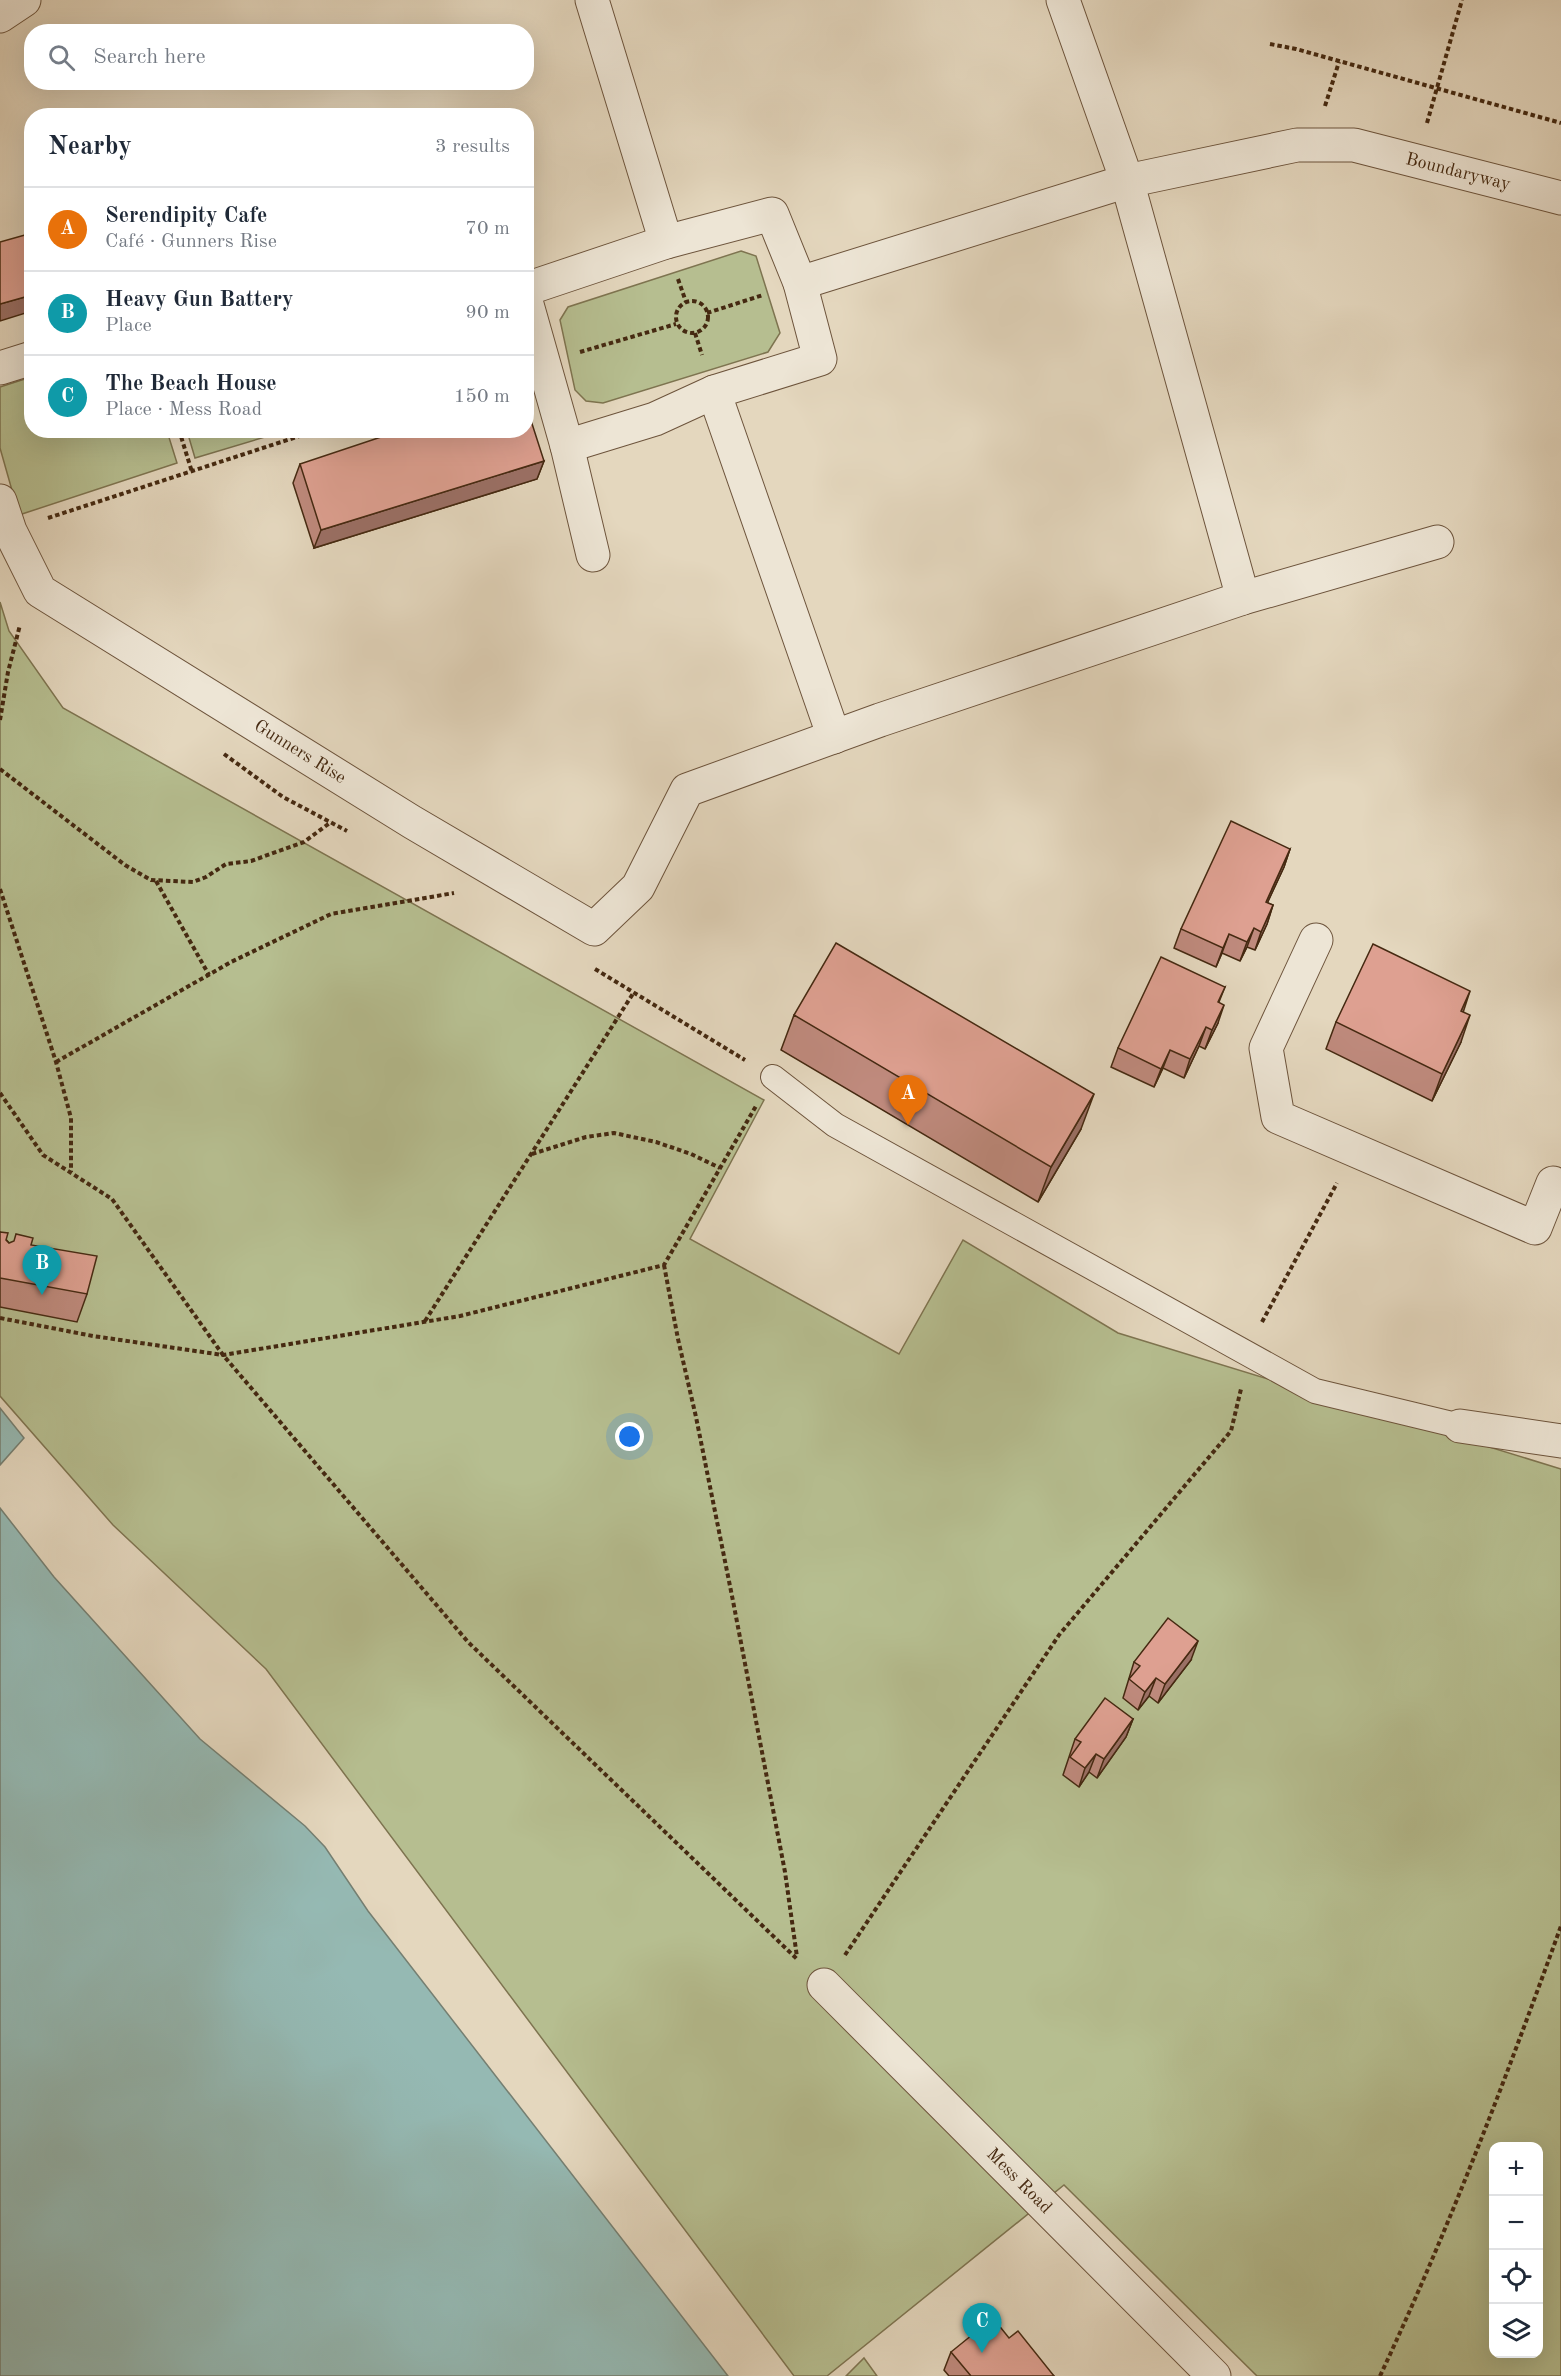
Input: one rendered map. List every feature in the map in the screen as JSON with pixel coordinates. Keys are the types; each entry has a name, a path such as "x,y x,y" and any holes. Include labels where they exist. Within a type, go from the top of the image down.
{"street":[{"path":"0,15 24,0"},
{"path":"592,0 666,242"},
{"path":"1063,0 1127,181 1242,598"},
{"name":"Boundaryway","path":"800,283 1127,181 1297,145 1354,145 1561,198"},
{"path":"534,286 666,242 772,214 800,283 820,358 714,392 655,418 567,446"},
{"path":"534,327 567,446 593,555"},
{"path":"0,368 24,360"},
{"path":"714,392 834,737 1242,598 1437,542"},
{"name":"Gunners Rise","path":"5,516 40,591 412,822 594,929 638,887 687,790 834,737"},
{"path":"1316,940 1266,1048 1278,1117 1535,1228 1552,1183 1561,1186"},
{"path":"1460,1426 1561,1441"},
{"name":"Mess Road","path":"824,1985 1214,2376"}],"lane":[{"path":"773,1077 835,1125 1315,1391 1460,1426"}],"path":[{"path":"1417,161 1461,0"},
{"path":"1270,44 1296,49 1561,123"},
{"path":"707,313 800,283"},
{"path":"686,302 696,302 705,308 707,324 700,332 689,333 676,324 678,309 686,302"},
{"path":"545,363 676,324"},
{"path":"181,438 192,472"},
{"path":"5,516 192,472 294,438"},
{"path":"0,720 8,672 23,615"},
{"path":"0,769 125,864 156,881 193,882 207,877 226,864 251,861 303,842 331,822"},
{"path":"156,881 209,975"},
{"path":"0,889 56,1062 71,1119 71,1173"},
{"path":"56,1062 231,962 331,914 464,892"},
{"path":"424,1322 634,992"},
{"path":"773,1077 664,1265 733,1601 785,1872 798,1960"},
{"path":"0,1093 43,1155 112,1199 223,1355 468,1642 824,1985 1059,1635 1231,1431 1256,1333 1354,1150"},
{"path":"531,1154 586,1137 615,1133 656,1142 691,1154 720,1168"},
{"path":"0,1318 93,1336 223,1355 460,1316 664,1265"},
{"path":"1380,2376 1418,2295 1497,2101 1561,1926"}],"green space":[{"path":"741,251 756,256 780,333 768,352 603,403 586,401 575,390 560,320 568,307"},
{"path":"24,379 24,438 169,438 177,463 19,515 0,448 0,387"},
{"path":"189,438 262,438 195,458"},
{"path":"0,602 9,631 63,708 764,1100 690,1239 899,1354 963,1240 1118,1333 1561,1469 1561,2376 1257,2376 1064,2185 827,2376 794,2376 266,1669 113,1525 0,1396"},
{"path":"864,2358 877,2376 846,2376"}],"water":[{"path":"0,1408 24,1438 0,1465"},
{"path":"0,1508 54,1577 200,1739 305,1826 325,1847 368,1911 728,2376 0,2376"}],"building":[{"path":"24,235 24,297 0,304 0,242"},
{"path":"534,430 544,461 321,530 300,464 378,438 534,438"},
{"path":"1231,821 1290,849 1266,902 1273,905 1261,932 1254,928 1247,942 1229,934 1223,948 1181,929"},
{"path":"836,943 1094,1094 1051,1167 794,1015"},
{"path":"1373,944 1470,991 1461,1011 1470,1015 1442,1074 1336,1022"},
{"path":"1161,957 1225,987 1218,1002 1224,1005 1212,1030 1206,1027 1190,1059 1170,1050 1161,1069 1118,1048"},
{"path":"0,1232 8,1233 6,1240 9,1243 14,1241 16,1234 33,1238 31,1245 97,1256 87,1294 0,1278"},
{"path":"1168,1618 1198,1641 1165,1684 1156,1678 1145,1692 1129,1679 1140,1666 1134,1662"},
{"path":"1105,1698 1133,1719 1104,1759 1096,1754 1085,1768 1070,1757 1081,1742 1075,1739"},
{"path":"993,2318 1009,2338 1018,2331 1054,2376 971,2376 951,2352"}],"place":[{"name":"Serendipity Cafe","path":"908,1125"},
{"name":"Heavy Gun Battery","path":"42,1295"},
{"name":"The Beach House","path":"982,2353"}]}
